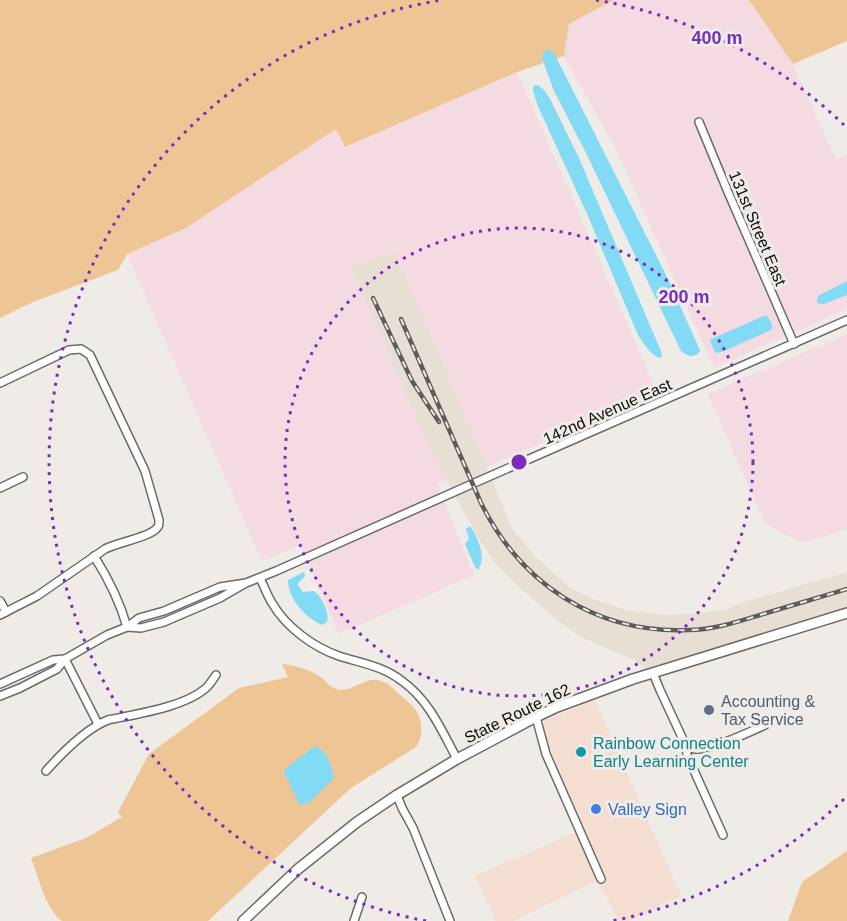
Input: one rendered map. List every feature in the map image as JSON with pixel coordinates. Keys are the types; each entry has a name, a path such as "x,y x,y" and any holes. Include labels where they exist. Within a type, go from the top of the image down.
{"main road":[{"name":"State Route 162","path":"243,921 298,869 357,822 457,759 536,717 606,688 847,613"}],"street":[{"name":"131st Street East","path":"699,122 794,344"},
{"name":"142nd Avenue East","path":"0,696 57,669 65,659 107,635 127,627 139,618 164,612 220,587 246,583 260,578 847,320"},
{"path":"0,383 69,350 81,349 90,355 145,471 159,520 158,527 154,531 114,544 37,596 3,614 0,601"},
{"path":"0,488 23,477"},
{"path":"94,556 120,605 127,627"},
{"path":"260,578 276,609 303,637 338,656 373,665 389,672 414,690 431,712 457,759"},
{"name":"142nd Avenue East","path":"0,684 53,660 65,659"},
{"path":"65,659 98,724"},
{"path":"653,673 723,835"},
{"path":"46,771 70,746 98,724 179,703 203,690 216,675"},
{"path":"536,717 546,754 601,879"},
{"path":"687,748 702,749 765,725"},
{"path":"397,795 450,921"},
{"path":"354,921 362,897"}],"shaded area":[{"path":"0,0 614,0 569,24 564,56 517,72 345,147 336,129 186,228 127,254 118,270 33,302 0,318"},
{"path":"614,0 749,0 793,64 836,160 847,156 847,309 714,368 617,151 564,56 569,24"},
{"path":"749,0 847,0 847,41 793,64"},
{"path":"517,72 657,392 487,467 482,458 460,468 462,473 437,484 474,575 339,634 300,545 262,561 127,254 186,228 337,129 345,147"},
{"path":"395,251 513,530 535,556 570,588 593,599 630,611 663,615 694,614 728,609 737,604 847,572 847,613 653,673 634,660 579,636 552,616 495,563 477,536 431,451 351,267"},
{"path":"847,334 847,529 802,543 765,523 708,394"},
{"path":"282,664 313,672 337,689 348,689 369,680 386,683 417,712 421,722 419,743 351,788 208,921 62,921 47,901 31,858 86,838 122,817 118,812 149,754 239,688 288,677"},
{"path":"595,700 681,896 629,921 619,921 597,881 513,921 496,921 475,876 584,829 543,727 544,722 548,719"},
{"path":"847,851 847,921 788,921 802,882"}],"water":[{"path":"547,50 554,53 670,283 700,351 693,356 681,351 554,91 542,58 543,53"},
{"path":"534,85 544,90 550,99 579,158 660,349 662,356 660,358 650,352 638,335 588,216 537,104"},
{"path":"847,281 847,295 824,304 817,303 818,296"},
{"path":"767,316 770,321 771,330 724,351 715,352 711,339"},
{"path":"470,526 482,554 478,570 465,544 469,539 466,529"},
{"path":"304,572 305,576 298,585 303,592 314,591 322,601 328,618 327,622 322,625 310,618 299,607 291,594 288,580"},
{"path":"315,746 325,754 334,778 311,801 302,805 299,804 284,772"}],"railway":[{"path":"373,298 412,381 439,422"},
{"path":"401,319 481,503 498,532 517,558 540,580 565,598 593,613 623,623 655,629 689,630 734,623 847,589"}],"place":[{"name":"Accounting & Tax Service","path":"709,710"},
{"name":"Rainbow Connection Early Learning Center","path":"581,752"},
{"name":"Valley Sign","path":"596,809"}]}
